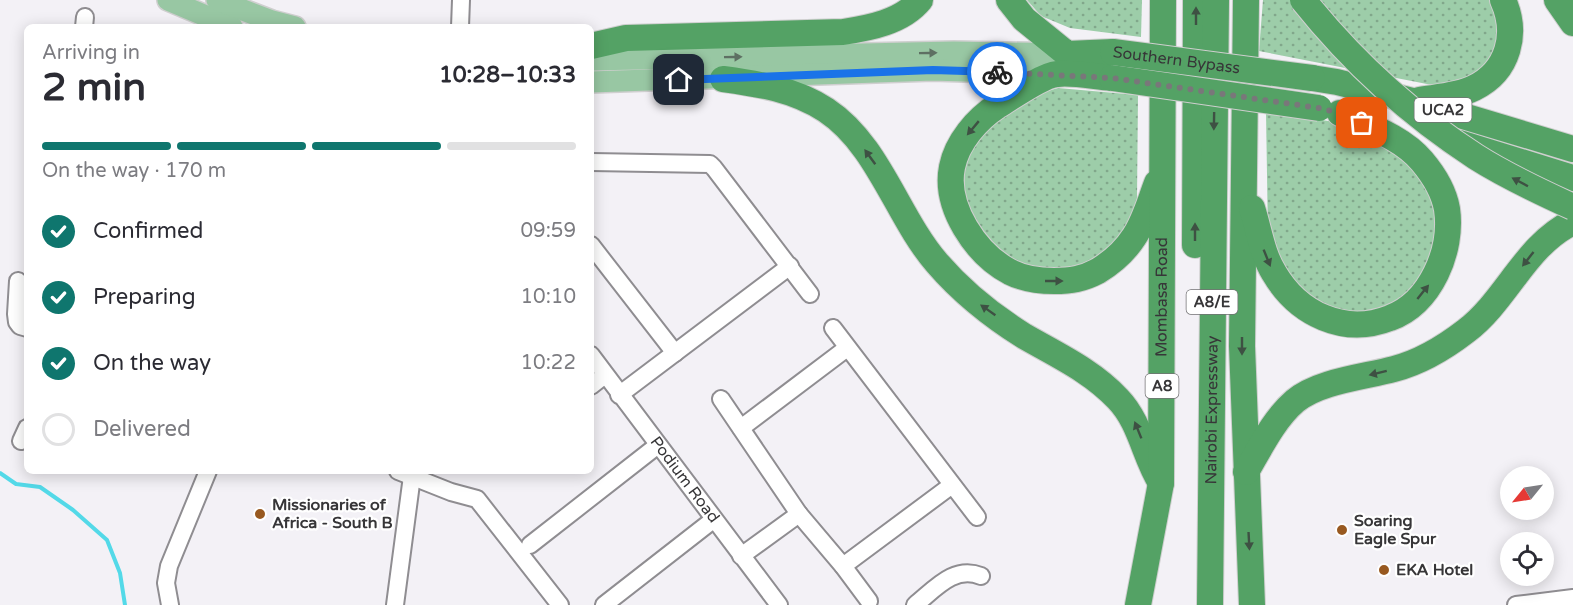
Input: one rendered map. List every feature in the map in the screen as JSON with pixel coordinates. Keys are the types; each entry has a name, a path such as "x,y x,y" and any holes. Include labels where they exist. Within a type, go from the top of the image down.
{"highway":[{"path":"594,45 626,38 843,32 865,29 893,20 915,7 920,0"},
{"path":"1009,0 1061,64 983,117 963,140 952,166 951,183 958,211 975,242 991,259 1018,275 1044,281 1073,281 1092,274 1112,262 1133,238 1147,211 1163,165"},
{"name":"A8","path":"1163,165 1164,0"},
{"name":"Nairobi Expressway","path":"1193,605 1196,0"},
{"name":"Nairobi Expressway","path":"1210,605 1216,0"},
{"path":"1304,0 1331,33 1408,107 1476,157 1522,183 1573,207"},
{"path":"1413,101 1475,88 1493,75 1503,62 1511,39 1510,15 1503,0"},
{"path":"1557,0 1573,23"},
{"path":"1248,6 1242,346 1252,605"},
{"name":"Southern Bypass","path":"1061,64 1113,51 1337,82 1413,101 1573,149"},
{"name":"Southern Bypass","path":"1061,64 1112,78 1330,111 1469,145 1573,178"},
{"path":"723,79 786,90 827,110 848,128 880,171 936,262 974,301 1022,334 1101,381 1120,400 1134,419 1153,470 1161,483"},
{"path":"1245,182 1265,256 1285,289 1303,308 1318,316 1338,322 1374,323 1392,318 1422,295 1443,258 1449,230 1446,207 1437,183 1421,160 1405,144 1330,111"},
{"name":"Mombasa Road","path":"1138,605 1161,483 1163,165"},
{"path":"1246,472 1282,414 1296,400 1321,386 1396,369 1428,357 1447,346 1469,329 1501,296 1530,256 1548,237 1573,222"},
{"path":"1152,530 1156,605"}],"main road":[{"path":"168,0 225,24"},
{"path":"217,0 272,24"},
{"name":"Southern Bypass","path":"594,60 954,52 1061,64"},
{"name":"Southern Bypass","path":"594,82 723,79 1061,64"}],"street":[{"path":"460,0 460,24"},
{"path":"594,162 710,164 810,294"},
{"path":"594,249 675,353"},
{"path":"619,395 790,266"},
{"path":"18,281 16,319 20,326 24,327"},
{"path":"833,328 977,518"},
{"path":"741,428 848,348"},
{"name":"Podium Road","path":"594,359 778,605"},
{"path":"594,384 605,375"},
{"path":"721,399 799,514 869,601"},
{"path":"530,545 658,445"},
{"path":"170,605 166,583 169,566 207,474"},
{"path":"395,605 405,474 477,500 560,605"},
{"path":"843,566 952,485"},
{"path":"741,556 799,514"},
{"path":"604,605 713,520"},
{"path":"915,605 960,572 971,572 981,576"},
{"path":"1516,605 1573,598"}],"green space":[{"path":"1027,0 1142,0 1141,37 1070,28 1041,16"},
{"path":"1263,0 1496,0 1501,42 1479,76 1453,83 1432,85 1259,51"},
{"path":"1058,88 1138,95 1137,199 1127,228 1112,248 1091,264 1061,270 1034,267 1011,260 991,246 976,226 965,196 964,174 971,149 980,134 1030,96"},
{"path":"1266,112 1342,123 1417,162 1442,215 1431,269 1397,306 1367,315 1340,314 1296,290 1268,236"}],"waterway":[{"path":"0,473 16,484 40,487 73,510 107,540 120,573 125,605"}],"way so far":[{"path":"997,72 1112,78 1319,108 1340,113 1362,123"}],"place":[{"name":"Missionaries of Africa - South B","path":"260,514"},
{"name":"Soaring Eagle Spur","path":"1342,530"},
{"name":"EKA Hotel","path":"1384,570"}],"route":[{"path":"679,80 933,70 997,72"}]}
